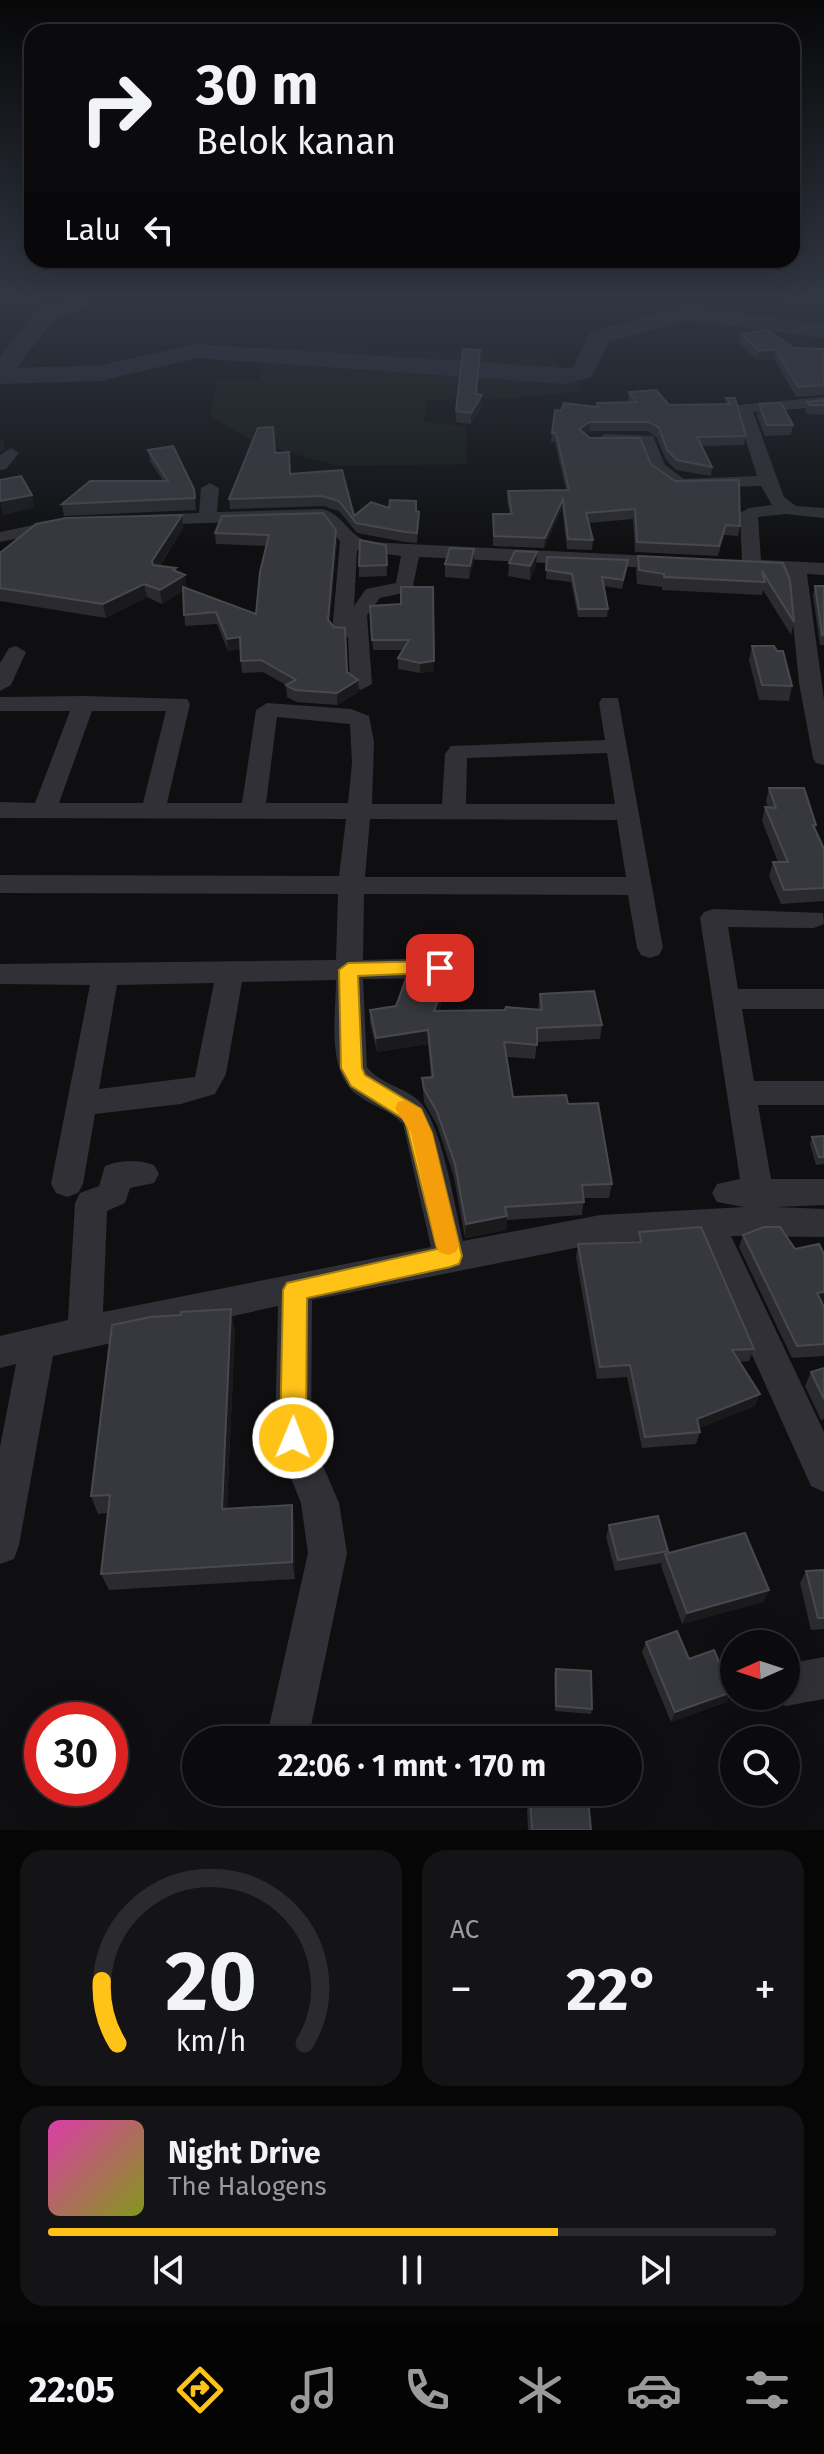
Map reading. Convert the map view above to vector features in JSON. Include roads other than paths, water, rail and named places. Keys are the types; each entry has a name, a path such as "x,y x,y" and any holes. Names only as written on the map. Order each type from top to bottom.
{"street":[{"path":"785,509 776,503 767,481 744,408 824,402"},
{"path":"589,439 647,439 658,467 680,484 767,481"},
{"path":"208,517 210,488"},
{"path":"752,565 749,513 785,509 824,513"},
{"path":"134,520 322,514 331,517 349,540 365,545 411,551 692,564"},
{"path":"0,537 38,527 81,522"},
{"path":"342,632 349,540"},
{"path":"361,684 357,615 373,593 405,587 411,551"},
{"path":"722,565 824,569"},
{"path":"797,566 810,683 824,758"},
{"path":"0,685 16,652"},
{"path":"44,810 84,703"},
{"path":"610,703 650,948"},
{"path":"0,704 179,704 153,810"},
{"path":"253,812 267,710 351,716 361,721 359,811 351,885 348,970 352,1068 367,1088 402,1105 414,1115 450,1256"},
{"path":"454,809 456,754 459,751 617,746"},
{"path":"0,810 253,812 454,809 626,812"},
{"path":"0,884 638,886"},
{"path":"749,1201 741,1093 713,918 814,919"},
{"path":"0,974 105,975 440,968"},
{"path":"83,1103 181,1092 205,1086 211,1074 230,972"},
{"path":"67,1184 105,975"},
{"path":"726,999 824,999"},
{"path":"741,1093 824,1093"},
{"path":"85,1332 91,1203 114,1194 116,1175 143,1174"},
{"path":"0,1352 176,1311 295,1290 450,1256 600,1229 708,1222 749,1201 824,1192"},
{"path":"749,1201 824,1223"},
{"path":"708,1222 824,1473"},
{"path":"290,1726 327,1564 328,1544 327,1525 319,1500 296,1457 293,1438 295,1290"},
{"path":"0,1545 38,1343"},
{"path":"800,1682 824,1678"}]}
